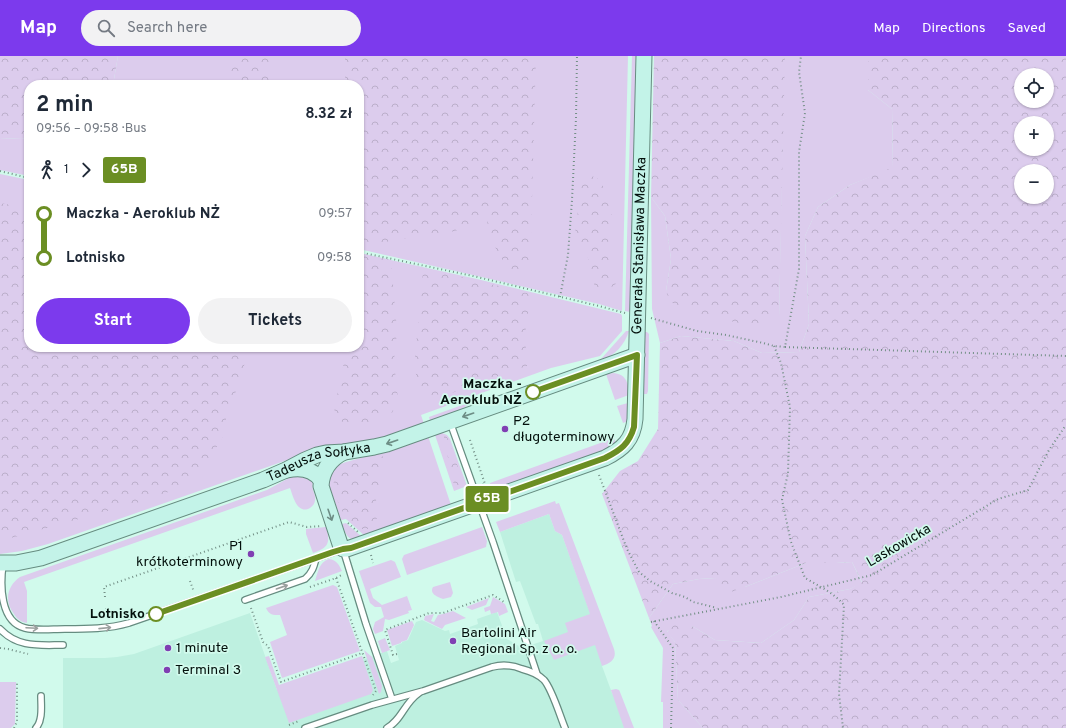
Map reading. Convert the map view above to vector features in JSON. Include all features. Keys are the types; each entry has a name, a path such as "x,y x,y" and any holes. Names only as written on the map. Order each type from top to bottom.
{"street":[{"name":"Generała Stanisława Maczka","path":"343,549 351,548 605,458 624,447 632,434 634,427 637,355 644,56"},
{"name":"Tadeusza Sołtyka","path":"1,565 41,558 263,480 317,455 344,452 387,444 637,355"},
{"path":"343,549 341,547 322,490 321,480 322,475 332,460 344,452"},
{"path":"286,470 294,468 304,469 315,474 321,480"}],"lane":[{"path":"450,421 537,674"},
{"path":"343,549 366,624 392,699"},
{"name":"Generała Stanisława Maczka","path":"1,565 3,604 9,617 18,626 31,629 99,629 129,624 343,549"},
{"path":"245,600 305,579 310,575 316,558"},
{"path":"0,629 9,638 23,644 63,645"},
{"path":"0,638 9,638"},
{"path":"305,728 392,699 423,691 492,667 508,665 537,674 544,680 549,687 565,728"},
{"path":"387,728 395,722 410,701 423,691"},
{"path":"36,728 40,719 41,696"}],"path":[{"path":"560,297 568,255 570,232 576,118 577,56"},
{"path":"785,346 799,269 799,152 805,113 799,72 801,56"},
{"path":"0,171 24,177"},
{"path":"364,253 473,276 638,316 653,318 698,331 726,335 774,346 1066,356"},
{"path":"774,346 781,363 790,407 788,473 782,500 791,542 805,578 840,599 844,605 840,694 843,728"},
{"name":"Laskowicka","path":"651,622 774,598 872,575 998,499 1028,490 1049,450 1066,426"},
{"path":"470,440 485,484 479,486"},
{"path":"599,475 627,549 639,572 650,581 672,593 685,597 693,602 718,609"},
{"path":"346,521 360,533"},
{"path":"105,597 104,587 289,522 307,527 325,525"},
{"path":"370,554 373,563"},
{"path":"184,559 186,570"},
{"path":"336,578 376,691 373,695"},
{"path":"190,581 195,595"},
{"path":"397,654 393,655 385,630 429,613 443,613 493,596 507,603"},
{"path":"106,608 108,622"},
{"path":"251,608 259,634 263,642 268,646 281,682 363,653"},
{"path":"654,621 673,648 674,652 671,728"},
{"path":"14,728 17,722 17,682"},
{"path":"289,725 303,720"}],"shaded area":[{"path":"549,514 555,531 562,535 607,660 602,666 612,693 632,728 63,728 63,658 105,658 134,654 250,613 277,690 387,651 391,663 399,660 395,646 408,640 416,622 422,620 445,631 449,630 450,634 478,624 477,619 497,612 507,639 522,648 543,641 538,624 536,624 520,581 516,582 500,532"}],"green space":[{"path":"0,56 118,56 114,80 24,80 24,138 0,138"},
{"path":"118,56 628,56 622,311 599,304 364,250 364,80 114,80"},
{"path":"231,56 270,56 269,80 230,80"},
{"path":"345,56 536,56 530,272 519,273 507,268 495,247 488,230 487,219 482,217 472,224 455,231 431,236 390,240 382,246 364,243 364,80 345,80"},
{"path":"632,56 637,56 630,312 625,311"},
{"path":"654,56 785,56 779,317 752,326 699,314 670,302 666,291 671,259 665,216 651,197"},
{"path":"784,56 868,56 868,90 892,109 893,168 850,185 818,207 805,236 809,324 799,352 762,353 734,341 681,336 660,343 652,309 651,197 665,216 671,259 666,291 779,317"},
{"path":"868,56 1066,56 1066,728 703,728 678,700 675,642 667,632 676,623 692,626 715,640 761,643 794,620 809,597 850,589 862,582 852,562 806,563 731,592 715,578 699,579 673,584 649,618 602,494 620,471 638,461 658,429 660,343 681,336 734,341 762,353 799,352 809,324 805,236 818,207 850,185 893,167 892,109 868,90"},
{"path":"0,138 24,138 24,175 0,170"},
{"path":"0,174 24,179 24,352 364,352 364,254 477,279 621,314 622,316 622,331 600,356 551,368 421,415 424,424 403,432 367,442 327,446 48,544 22,551 0,554"},
{"path":"586,174 597,178 612,201 612,215 608,237 611,271 617,283 608,290 597,290 593,282 588,258 582,244 574,241 580,195 580,181"},
{"path":"0,203 24,207 24,352 251,352 246,359 237,390 227,406 225,433 207,463 179,488 147,500 11,538 0,535"},
{"path":"364,254 391,260 397,331 394,361 398,399 392,413 383,418 360,425 344,425 333,408 338,392 346,352 364,352"},
{"path":"429,269 531,294 525,334 527,366 455,392 429,396 421,392 414,367 423,271"},
{"path":"626,331 629,331 619,349 611,356 601,360 601,359"},
{"path":"645,332 649,334 648,391 647,394 643,394"},
{"path":"614,373 622,376 626,380 629,395 615,400 606,374"},
{"path":"476,400 459,410 430,421 429,417"},
{"path":"628,403 628,421 623,423 617,406"},
{"path":"442,433 447,435 450,439 467,486 454,491 435,435"},
{"path":"428,436 451,505 365,536 346,519 341,520 329,485 329,477 338,465"},
{"path":"444,436 448,439 463,483 463,485 455,488 444,439"},
{"path":"614,438 616,444 609,449 492,490 490,483"},
{"path":"382,456 384,458 376,496 376,525 374,528 361,529 345,517 338,502 333,479 336,475 354,462"},
{"path":"296,474 313,477 315,502 310,508 302,509 296,504 290,488 24,582 27,591 27,623 18,619 11,609 8,594 12,585 20,577 267,490"},
{"path":"555,501 556,504 559,503 615,652 614,658 602,666 595,645 554,660 544,641 568,632 565,623 590,614 562,535 555,531 549,514 500,532 496,522"},
{"path":"346,523 362,537 351,539 345,532 342,524"},
{"path":"326,527 328,537 327,544 322,549 313,553 306,534 306,529"},
{"path":"482,527 487,541 486,547 407,575 402,559 404,555"},
{"path":"329,559 336,562 342,571 315,581 321,565"},
{"path":"391,560 395,562 401,577 370,589 373,598 382,605 407,596 412,610 408,611 409,613 389,620 385,619 383,631 375,634 373,629 375,622 384,617 381,607 375,607 370,603 359,571"},
{"path":"852,562 862,583 850,589 809,597 794,620 761,643 715,640 692,626 667,631 675,642 678,700 703,728 663,728 663,702 661,702 663,648 651,627 649,618 673,584 699,579 715,578 745,587 806,563"},
{"path":"450,582 453,593 451,597 443,599 432,592 433,587"},
{"path":"333,585 337,587 360,651 282,678 270,642 287,635 280,615 275,615 268,612 266,608"},
{"path":"493,597 505,604 508,612 499,616 498,612 491,614 490,610 485,612 484,608 490,606"},
{"path":"489,598 486,605 472,610 466,607"},
{"path":"453,611 466,618 445,625 442,629 424,620 425,616 434,614 431,621 434,622 438,615"},
{"path":"412,621 414,625 407,640 392,646 387,630"},
{"path":"385,638 390,650 382,653 378,641"},
{"path":"364,650 372,657 382,686 379,694"},
{"path":"269,656 279,685 362,656 373,690 371,694 289,723 265,657"},
{"path":"0,682 16,682 15,724 11,728 0,728"},
{"path":"616,689 620,692 634,728 624,728 611,690"}],"bus line":[{"name":"65B","path":"156,614 333,552 351,548 616,453 629,441 634,427 637,355 533,392"}],"place":[{"name":"Maczka - Aeroklub NŻ","path":"533,392"},
{"name":"P2 długoterminowy","path":"505,429"},
{"name":"P1 krótkoterminowy","path":"251,554"},
{"name":"Lotnisko","path":"156,614"},
{"name":"Bartolini Air Regional Sp. z o. o.","path":"453,641"},
{"name":"1 minute","path":"168,648"},
{"name":"Terminal 3","path":"167,670"}]}
